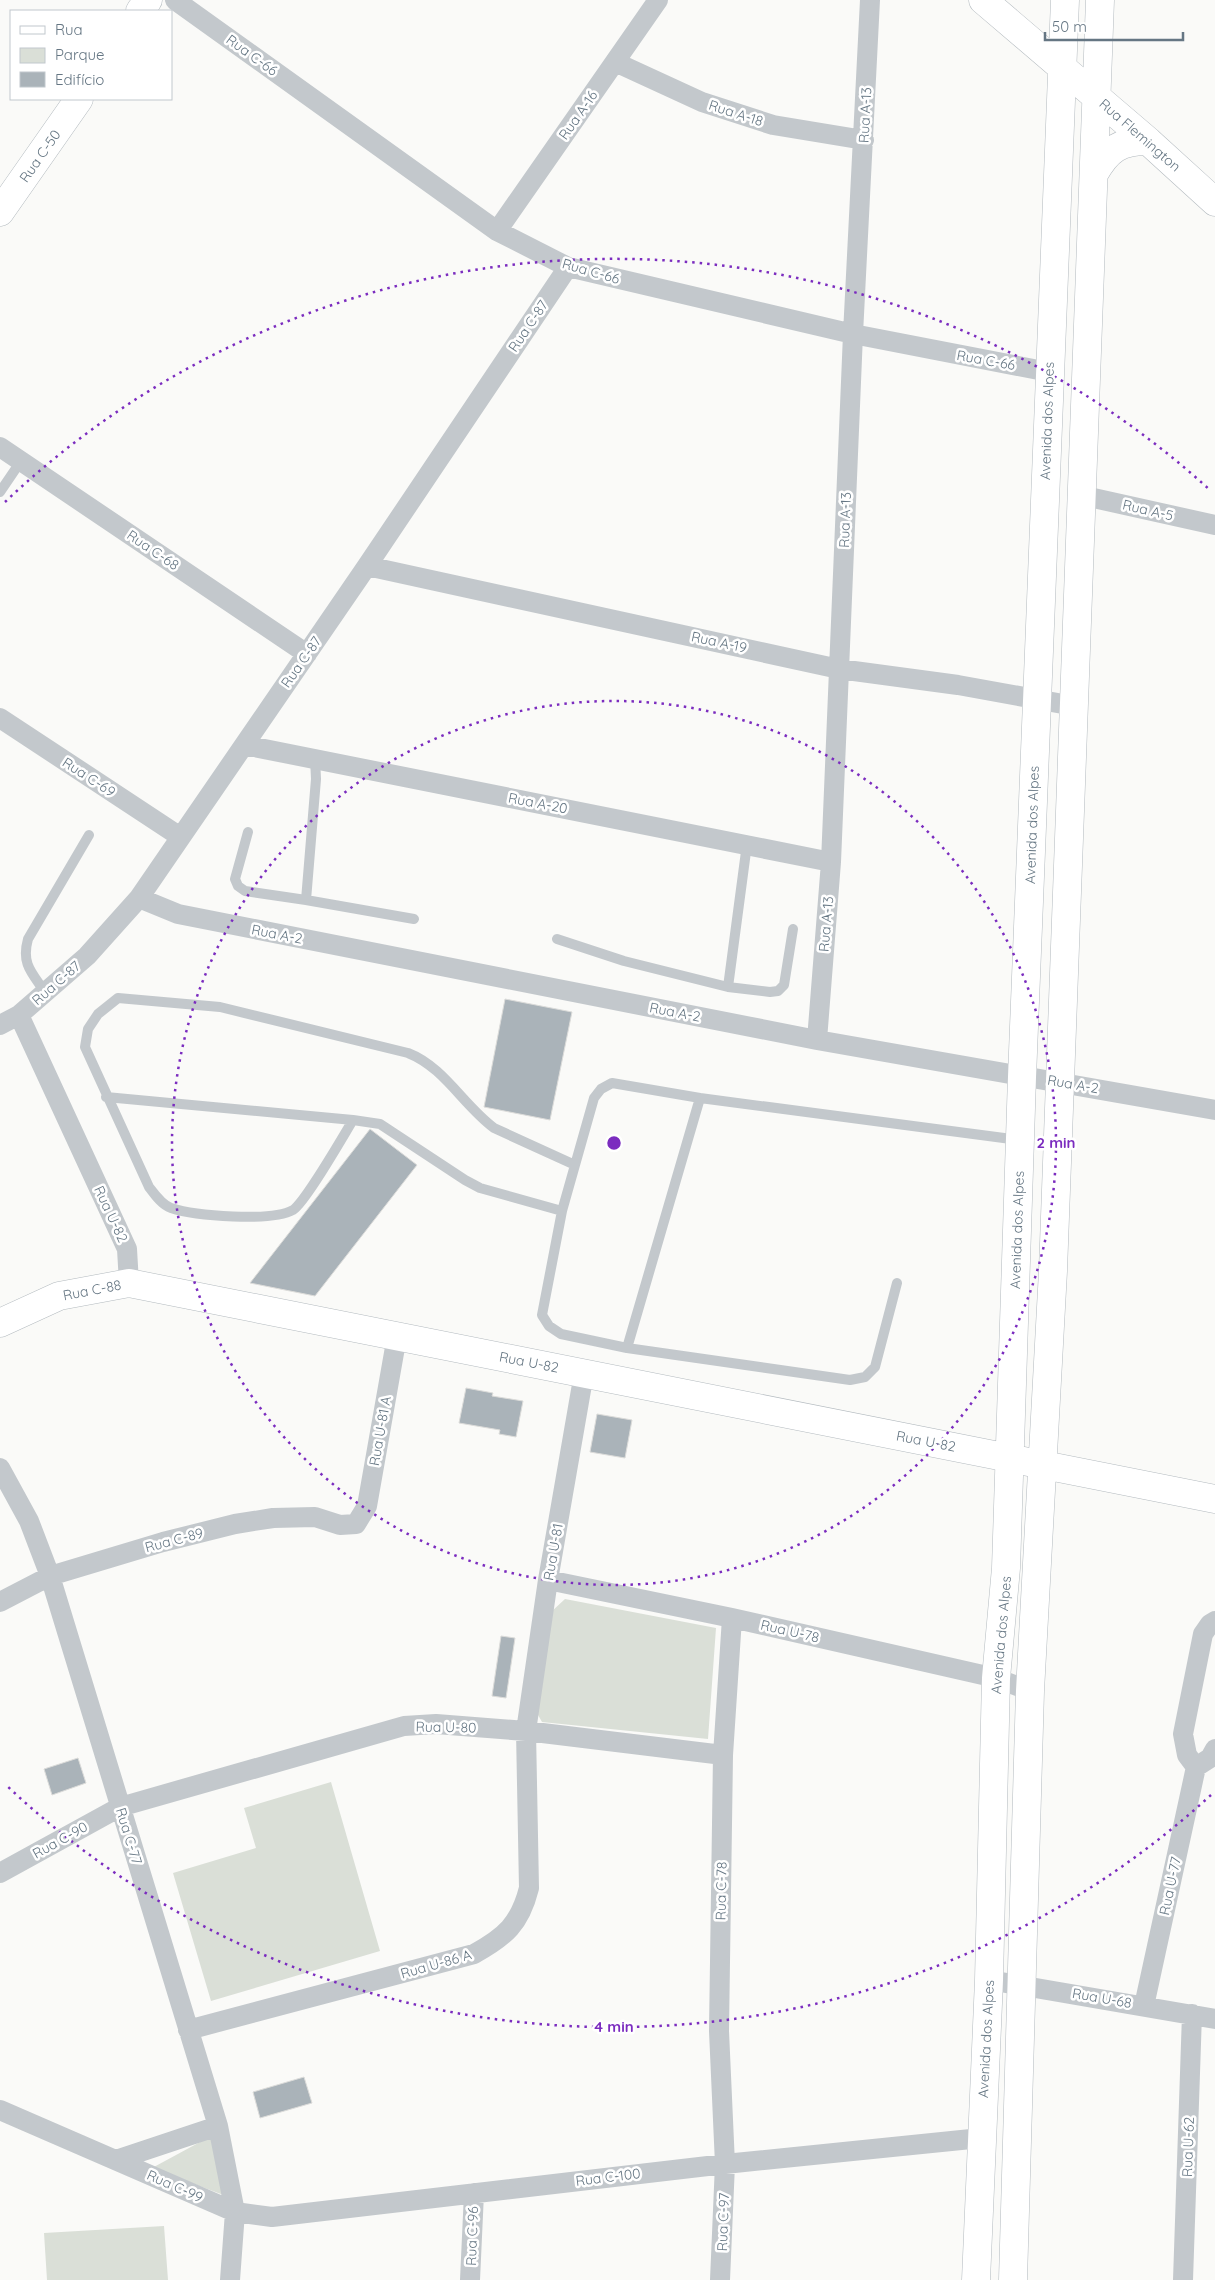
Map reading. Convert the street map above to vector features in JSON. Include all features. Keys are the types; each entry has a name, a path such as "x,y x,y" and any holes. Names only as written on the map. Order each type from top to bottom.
{"main road":[{"name":"Rua Flemington","path":"982,0 1063,71 1148,141 1215,202"},
{"name":"Avenida dos Alpes","path":"976,2280 989,1980 996,1678 1006,1568 1011,1457 1022,1077 1065,0"},
{"path":"1013,2280 1030,1690 1052,1280 1100,0"},
{"name":"Rua C-50","path":"5,196 78,100"},
{"path":"1094,174 1102,159 1115,148 1131,141 1148,141"},
{"name":"Rua C-88","path":"0,1323 59,1296 129,1283"},
{"name":"Rua U-82","path":"129,1283 1043,1463 1215,1499"}],"street":[{"name":"Rua C-66","path":"175,0 497,231 568,267 853,334 1049,372"},
{"name":"Rua A-16","path":"497,231 658,0"},
{"name":"Rua A-13","path":"817,1040 831,862 853,334 870,0"},
{"name":"Rua A-18","path":"615,62 702,102 764,122 864,140"},
{"name":"Rua C-87","path":"0,1025 19,1015 87,956 139,898 179,836 367,566 568,267"},
{"name":"Rua C-68","path":"0,447 307,654"},
{"name":"Rua A-5","path":"1080,495 1215,525"},
{"name":"Rua A-19","path":"367,566 839,668 958,685 1074,706"},
{"name":"Rua C-69","path":"0,718 179,836"},
{"name":"Rua A-20","path":"244,745 831,862"},
{"name":"Rua A-2","path":"139,898 178,914 817,1040 1215,1110"},
{"name":"Rua U-82","path":"19,1015 127,1249 129,1283"},
{"name":"Rua U-81 A","path":"356,1524 367,1506 397,1336"},
{"name":"Rua U-81","path":"526,1731 548,1580 584,1372"},
{"name":"Rua C-77","path":"0,1468 29,1521 50,1576 218,2126 235,2212 230,2280"},
{"name":"Rua C-89","path":"0,1602 50,1576 163,1542 235,1524 273,1518 315,1517 340,1525 356,1524"},
{"name":"Rua U-78","path":"548,1580 732,1618 996,1678 1030,1690"},
{"name":"Rua C-78","path":"725,2164 719,2031 723,1755 732,1618"},
{"path":"1215,1622 1210,1624 1203,1634 1183,1734 1187,1755 1196,1767 1210,1758 1215,1749"},
{"name":"Rua U-80","path":"120,1807 404,1726 436,1724 526,1731 723,1755"},
{"name":"Rua U-86 A","path":"188,2030 474,1954 496,1942 515,1924 524,1907 529,1888 526,1731"},
{"name":"Rua U-77","path":"1144,2006 1196,1767"},
{"name":"Rua C-90","path":"0,1873 120,1807"},
{"name":"Rua U-68","path":"989,1980 1215,2019"},
{"name":"Rua U-62","path":"1183,2280 1192,2014"},
{"name":"Rua C-99","path":"0,2110 235,2212"},
{"name":"Rua C-99","path":"116,2160 218,2126"},
{"name":"Rua C-100","path":"235,2212 272,2217 725,2164 981,2138"},
{"name":"Rua C-97","path":"720,2280 725,2164"},
{"name":"Rua C-96","path":"470,2280 474,2193"}],"lane":[{"path":"0,492 21,461"},
{"path":"306,900 316,779 315,758"},
{"path":"248,832 235,879 238,886 245,891 414,919"},
{"path":"45,992 27,966 26,945 89,835"},
{"path":"728,987 747,844"},
{"path":"557,939 624,961 728,987 770,992 778,991 784,985 793,928"},
{"path":"353,1120 304,1197 294,1209 280,1215 233,1217 170,1208 159,1200 149,1187 106,1097 85,1047 88,1029 98,1014 118,998 220,1007 423,1058 482,1119 494,1128 575,1165"},
{"path":"897,1282 875,1367 865,1377 850,1380 627,1348 560,1334 549,1326 542,1314 562,1211 594,1098 601,1089 612,1082 700,1098 1020,1141"},
{"path":"106,1097 380,1124 480,1188 562,1211"},
{"path":"627,1348 700,1098"}],"green space":[{"path":"565,1599 716,1628 708,1739 542,1722 533,1706 551,1612"},
{"path":"331,1782 380,1951 211,2001 173,1873 256,1848 244,1808"},
{"path":"213,2135 226,2196 152,2168"},
{"path":"164,2226 168,2280 47,2280 44,2233"}],"building":[{"path":"505,999 572,1012 550,1120 484,1107"},
{"path":"370,1129 417,1165 315,1296 250,1283"},
{"path":"466,1388 493,1393 492,1396 523,1401 516,1437 499,1434 500,1430 459,1423"},
{"path":"597,1414 632,1420 625,1458 590,1452"},
{"path":"501,1636 515,1638 506,1698 492,1696"},
{"path":"78,1758 86,1783 52,1795 44,1769"},
{"path":"304,2077 312,2103 260,2118 253,2092"}]}
